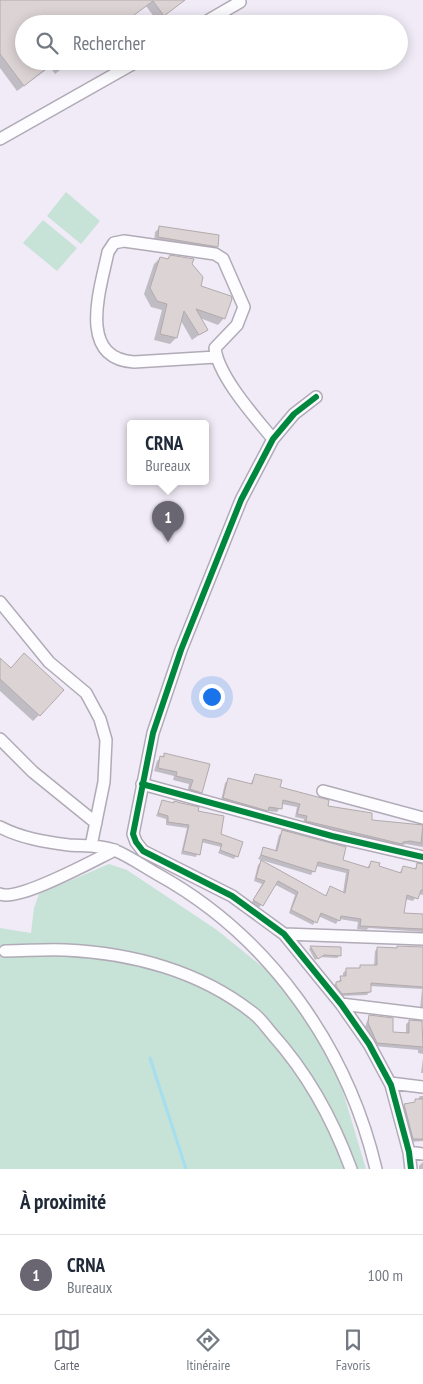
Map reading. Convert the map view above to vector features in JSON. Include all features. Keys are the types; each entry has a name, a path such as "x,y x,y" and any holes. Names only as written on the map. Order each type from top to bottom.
{"street":[{"path":"218,15 240,2"},
{"path":"0,140 122,70"},
{"path":"216,357 134,362 122,361 110,353 99,336 95,316 108,252 114,244 124,241 215,254 223,259 244,307 238,325 215,348 216,357 241,400 273,439"},
{"path":"316,397 294,414 273,439 242,500 181,650 153,733 133,834 143,851 232,896 284,934 341,1004 369,1044 390,1083 409,1152 411,1169"},
{"path":"0,602 49,662 86,693 100,719 106,740 104,782 92,846"},
{"path":"0,739 33,772 96,823"},
{"path":"142,784 332,836 422,853"},
{"path":"323,792 423,818"},
{"path":"0,827 21,837 115,850 200,900 239,932 286,982 310,1015 343,1075 369,1140 376,1169"},
{"path":"0,894 6,897 41,886 115,850"},
{"path":"284,934 423,939"},
{"path":"5,951 66,950 137,959 175,970 207,983 254,1013 290,1054 338,1135 351,1169"},
{"path":"341,1004 423,1014"},
{"path":"390,1083 423,1087"},
{"path":"409,1152 423,1154"}],"green space":[{"path":"66,192 100,221 81,244 47,216"},
{"path":"43,220 77,248 57,271 23,243"},
{"path":"109,864 127,870 217,930 270,973 302,1012 338,1075 366,1169 0,1169 0,928 31,933 34,908 39,894"}],"building":[{"path":"0,0 185,0 165,15 163,15 153,1 134,15 15,15 15,70 44,70 24,86 0,54"},
{"path":"159,226 219,235 218,247 158,237"},
{"path":"170,255 194,259 192,264 203,277 201,286 231,296 232,299 225,319 196,309 208,330 199,335 184,311 177,338 160,334 167,304 157,301 150,288 160,257 168,259"},
{"path":"24,653 64,690 40,716 0,679 0,658 11,668"},
{"path":"164,753 210,764 202,793 190,789 193,780 176,776 177,772 158,768 160,756 164,757"},
{"path":"255,774 282,780 280,787 329,800 328,806 372,813 372,820 423,825 421,843 410,841 403,842 402,844 306,821 307,816 297,814 300,804 283,800 282,809 269,807 268,811 223,798 228,778 252,784"},
{"path":"162,800 199,807 198,811 224,816 221,834 243,842 238,857 220,850 222,844 203,839 200,855 183,851 189,825 168,822 168,816 158,813"},
{"path":"282,830 346,847 343,860 369,868 371,861 380,863 379,866 401,873 403,866 416,869 417,863 423,864 423,890 421,890 418,899 407,895 404,913 423,914 423,929 360,926 361,919 341,916 340,921 321,913 317,923 291,910 298,892 278,881 263,906 253,900 265,881 256,878 261,860 326,896 330,886 345,893 349,870 318,862 315,872 261,855 263,847 277,851"},
{"path":"310,946 341,947 341,956 324,955 318,959"},
{"path":"397,946 423,947 423,987 371,983 371,992 342,994 336,986 336,982 341,981 340,976 346,976 346,968 360,968 360,965 377,965 377,947 397,948"},
{"path":"369,1015 393,1018 393,1032 409,1033 409,1020 422,1021 423,1047 377,1043 368,1023"},
{"path":"415,1099 423,1099 423,1139 413,1139 404,1104 415,1102"}],"waterway":[{"path":"150,1058 186,1169"}],"cycle path":[{"path":"316,397 294,414 273,439 241,500 181,650 153,733 133,834 143,851 232,896 284,934 341,1004 369,1044 391,1085 409,1152 411,1169"},
{"path":"142,784 332,836 423,857"}],"place":[{"name":"CRNA","path":"168,542"}]}
